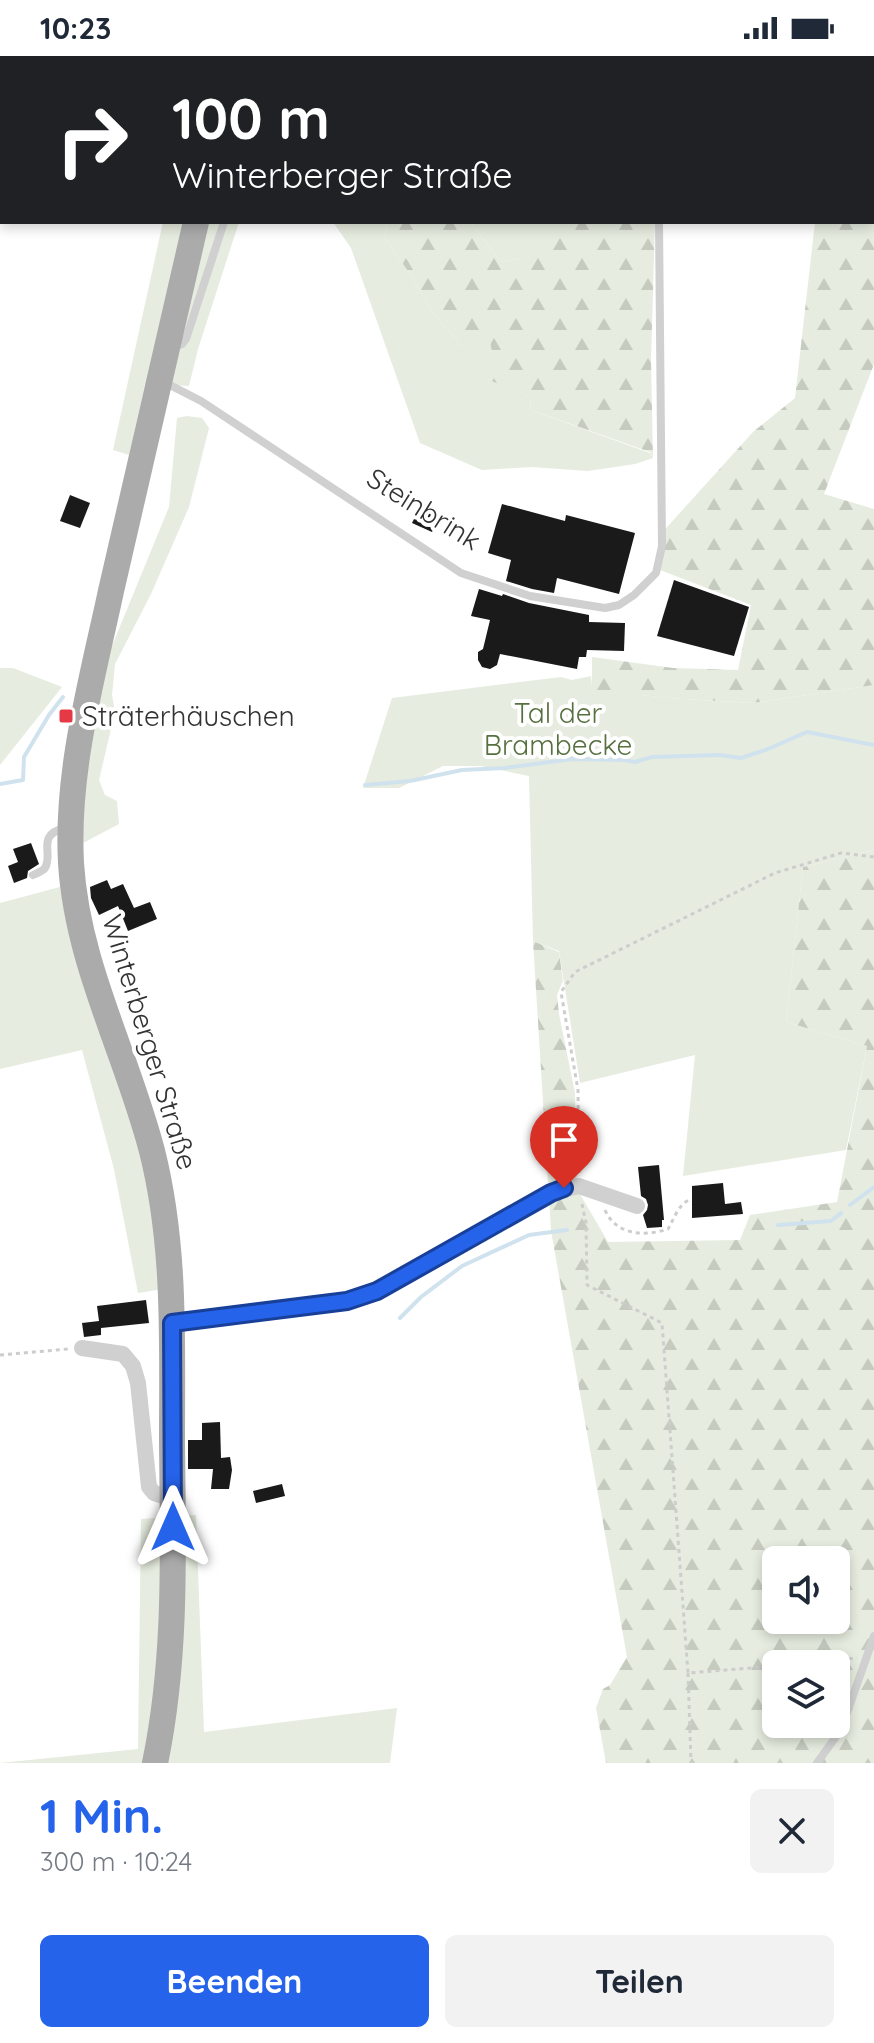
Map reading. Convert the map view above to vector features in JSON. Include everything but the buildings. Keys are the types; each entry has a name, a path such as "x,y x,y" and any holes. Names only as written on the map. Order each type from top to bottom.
{"main road":[{"path":"160,379 196,224"},
{"name":"Winterberger Straße","path":"155,1763 164,1719 173,1611 172,1323 166,1220 140,1109 83,941 71,867 70,827 81,733 160,379"}],"street":[{"path":"172,1323 347,1301 377,1291 564,1188 579,1186 637,1206"},
{"path":"82,1348 123,1354 133,1366 138,1383 149,1487 154,1493 173,1499"}],"lane":[{"path":"167,349 182,344 186,339 223,224"},
{"name":"Steinbrink","path":"160,379 201,401 461,573 530,596 605,608 619,605 656,573 662,546 659,224"},
{"path":"33,875 47,864 49,836 58,829 70,827"},
{"path":"817,1763 843,1724 874,1636"}],"path":[{"path":"691,1763 688,1673 662,1323 587,1285 586,1223 579,1186 578,1090 561,992 575,972 775,873 841,853 874,857"},
{"path":"0,1355 82,1348"},
{"path":"850,1658 865,1657"},
{"path":"688,1673 762,1667"}],"green space":[{"path":"163,224 238,224 189,386 145,384 129,455 113,450"},
{"path":"334,224 387,224 384,237 434,315 463,347 490,340 493,359 488,379 530,397 531,410 650,453 653,458 588,471 531,467 482,470 420,443 351,248"},
{"path":"387,224 472,224 501,262 518,259 569,224 655,224 651,360 653,458 650,452 531,410 530,397 487,379 493,359 490,341 463,347 434,315 384,237"},
{"path":"472,224 570,224 518,259 501,262"},
{"path":"815,224 874,224 874,364 824,494 874,509 874,685 753,703 592,690 592,657 673,668 738,670 751,605 660,570 659,536 753,432 795,398"},
{"path":"177,418 202,418 209,428 189,507 151,594 115,664 112,695 115,712 99,780 105,795 117,801 119,824 83,843 83,786 105,663 169,507"},
{"path":"0,668 13,668 62,687 0,765"},
{"name":"Tal der Brambecke","path":"591,676 592,686 615,692 753,703 874,685 874,850 803,867 786,1022 867,1046 846,1150 683,1176 695,1055 580,1083 559,951 533,941 529,776 481,766 443,766 399,788 363,788 392,698"},
{"path":"874,850 874,1763 606,1763 596,1708 603,1689 610,1685 627,1657 551,1231 533,941 559,952 563,981 557,995 559,1014 575,1093 577,1189 608,1242 740,1240 750,1215 837,1202 867,1046 786,1022 803,867"},
{"path":"60,887 80,972 135,1131 163,1289 138,1293 114,1169 82,1050 0,1069 0,903"},
{"path":"196,1515 204,1732 397,1708 390,1763 0,1763 138,1749 141,1519"}],"waterway":[{"path":"0,784 23,780 24,757 63,697"},
{"path":"365,785 410,781 462,770 572,759 635,762 652,757 719,755 741,758 807,732 874,745"},
{"path":"850,1205 874,1187"},
{"path":"778,1225 831,1221 841,1213"},
{"path":"400,1318 421,1297 462,1266 529,1235 567,1230"}],"place":[{"name":"Sträterhäuschen","path":"66,716"}],"route":[{"path":"173,1527 172,1323 347,1301 377,1291 564,1188"}]}
